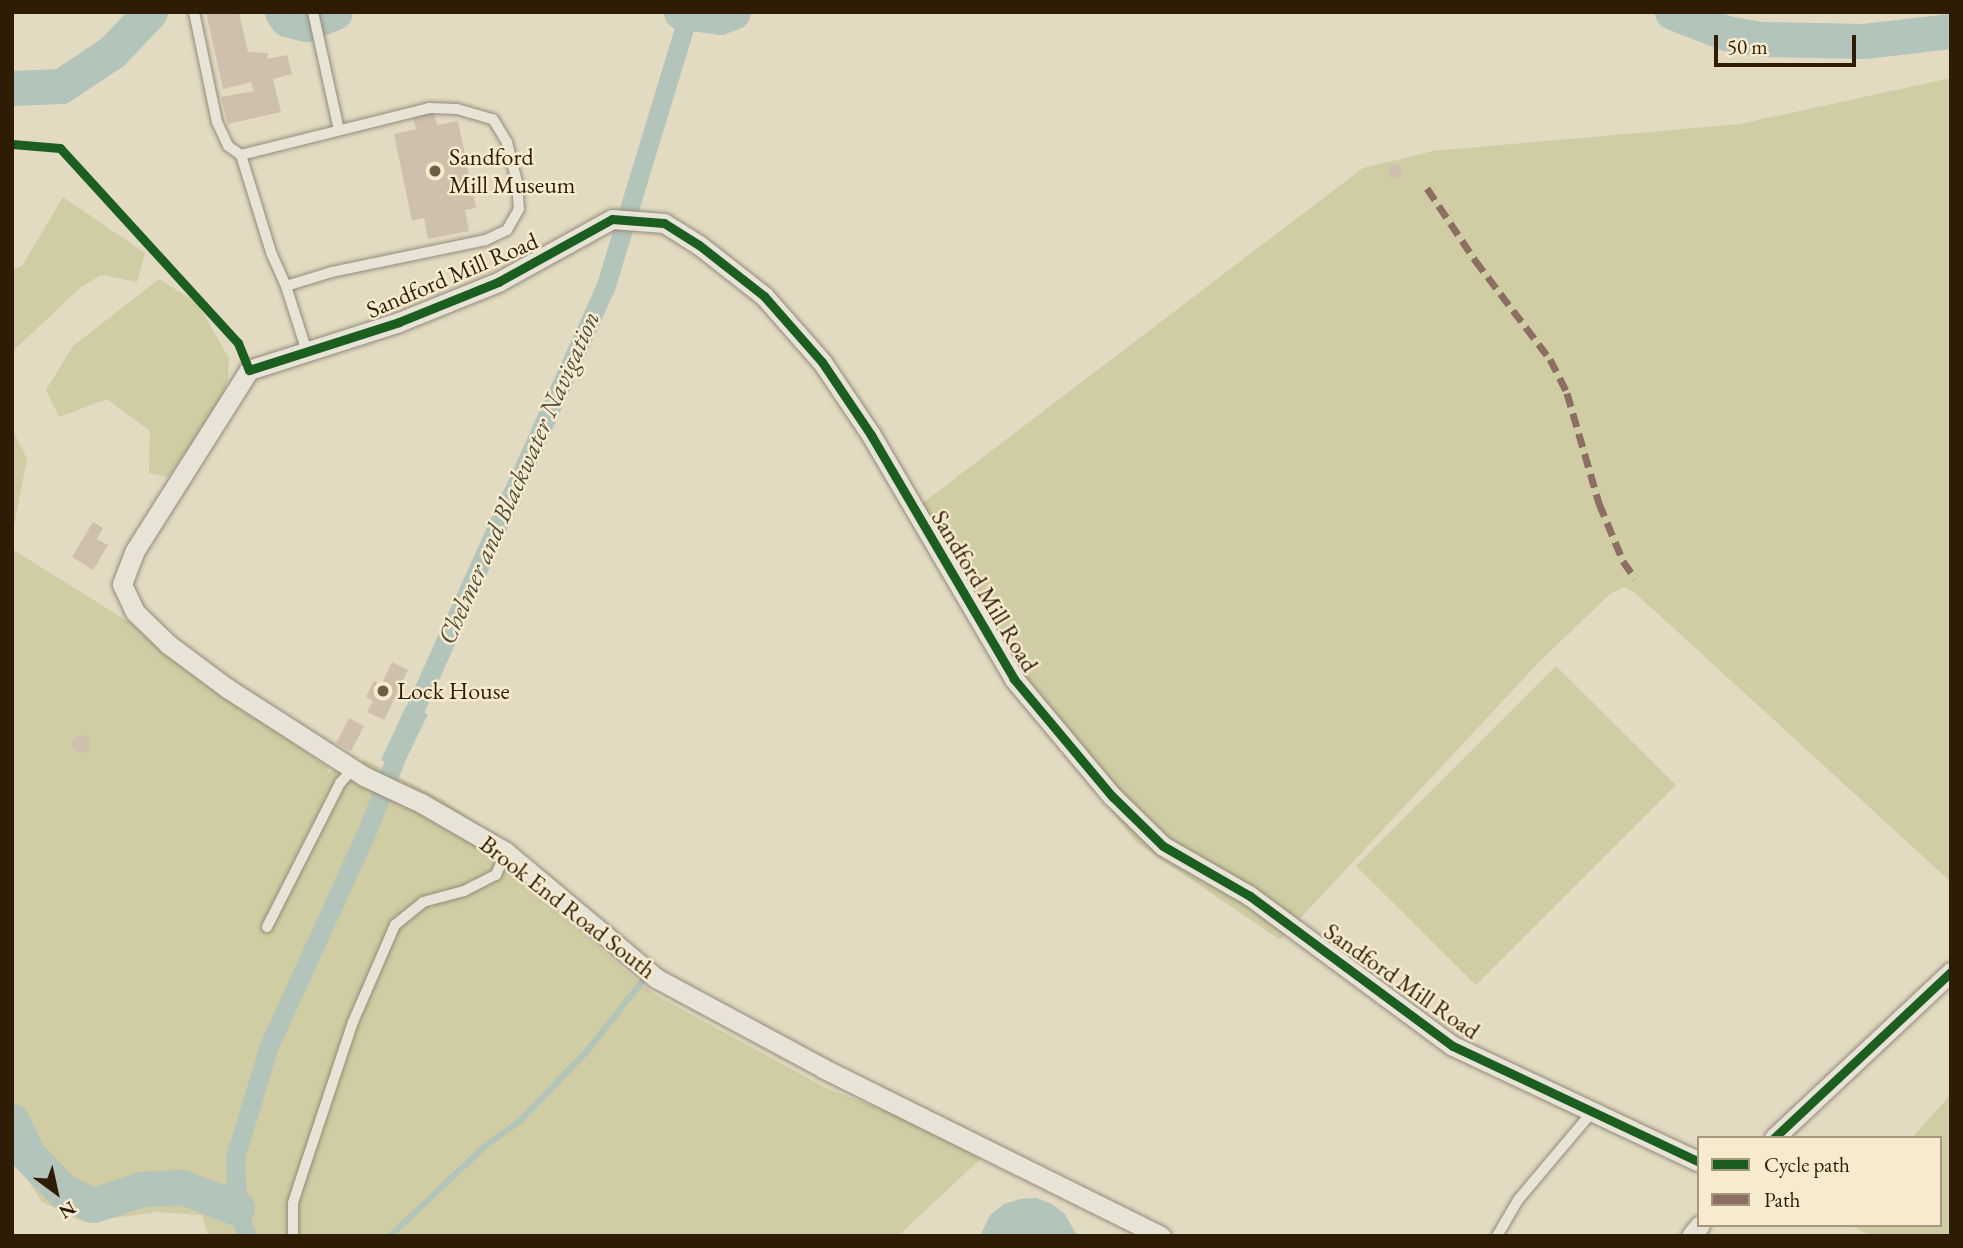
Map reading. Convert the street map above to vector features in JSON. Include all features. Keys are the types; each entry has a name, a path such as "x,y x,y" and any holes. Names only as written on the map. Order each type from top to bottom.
{"street":[{"name":"Sandford Mill Road","path":"249,370 399,322 498,282 612,219 664,223 699,245 764,296 822,362 872,435 1014,679 1143,828 1163,846 1250,896 1453,1046 1697,1161"},
{"name":"Brook End Road South","path":"249,370 134,552 122,584 135,612 168,644 227,688 358,772 506,852 656,978 823,1068 1161,1236"},
{"path":"1776,1136 1951,972"}],"lane":[{"path":"194,12 217,122 228,146 241,155 271,252 286,286 307,352"},
{"path":"313,12 340,130"},
{"path":"241,155 429,108 457,109 493,119 507,142 517,183 519,209 507,230 486,240 332,272 286,286"},
{"path":"267,927 340,783 358,772"},
{"path":"293,1236 293,1203 306,1163 353,1023 395,925 423,902 464,891 495,875 506,852"},
{"path":"1497,1236 1518,1200 1592,1112"}],"shaded area":[{"path":"275,12 307,12 313,37 296,40 275,32 266,19"},
{"path":"1951,78 1951,882 1634,592 1624,587 1610,594 1538,663 1280,940 1136,842 1010,682 912,511 1363,168 1433,151 1740,124"},
{"path":"63,197 145,253 137,282 101,275 81,287 12,352 12,270 22,266"},
{"path":"159,279 197,303 229,358 228,379 220,403 168,477 149,473 150,431 107,399 59,417 46,390 73,346"},
{"path":"12,429 27,459 12,537"},
{"path":"12,549 132,624 220,691 329,768 327,773 365,760 442,799 523,856 517,879 654,994 826,1088 990,1150 898,1236 208,1236 202,1215 158,1212 84,1222 42,1202 12,1156"},
{"path":"1556,666 1676,785 1476,985 1356,866"},
{"path":"406,706 428,714 401,770 381,760"},
{"path":"1951,1094 1951,1236 1871,1236 1854,1227 1942,1227 1942,1136 1914,1136"},
{"path":"1036,1198 1052,1204 1065,1214 1077,1236 980,1236 990,1215 1004,1204"}],"building":[{"path":"206,12 239,12 248,52 268,53 267,59 287,55 292,74 273,79 281,112 228,124 221,97 254,91 251,82 223,89"},
{"name":"Sandford Mill Museum","path":"434,112 437,125 458,121 476,208 465,210 469,231 428,239 424,218 412,221 394,134 416,129 413,117"},
{"path":"1391,165 1399,165 1403,172 1397,178 1391,178 1388,172"},
{"path":"93,522 103,528 97,539 108,545 93,570 72,557"},
{"name":"Lock House","path":"392,662 408,670 384,720 367,712 373,701 366,697 374,681 381,685"},
{"path":"349,718 364,726 351,751 336,743"},
{"path":"81,735 87,738 90,744 87,750 81,753 75,750 72,744 75,738"}],"waterway":[{"path":"12,88 61,86 112,52 150,12"},
{"path":"282,12 287,19 306,24 335,12"},
{"path":"681,12 720,17 733,12"},
{"path":"1672,12 1726,33 1760,39 1864,41 1951,31"},
{"name":"Chelmer and Blackwater Navigation","path":"247,1236 237,1208 235,1157 269,1046 367,831 417,704 606,285 688,15"},
{"path":"390,1236 484,1147 521,1120 588,1050 644,979"},
{"path":"12,1121 28,1155 63,1191 93,1205 142,1189 182,1187 237,1208"}],"marked path":[{"path":"1427,188 1475,260 1550,359 1567,393 1599,503 1623,561 1635,578"}],"cycle path":[{"path":"12,144 60,148 238,343 249,370 399,322 498,282 612,219 664,223 699,245 764,296 822,362 871,435 1014,679 1112,796 1163,846 1250,896 1453,1046 1697,1161"},
{"path":"1776,1136 1951,972"}],"place":[{"name":"Sandford Mill Museum","path":"435,171"},
{"name":"Lock House","path":"383,691"}]}
